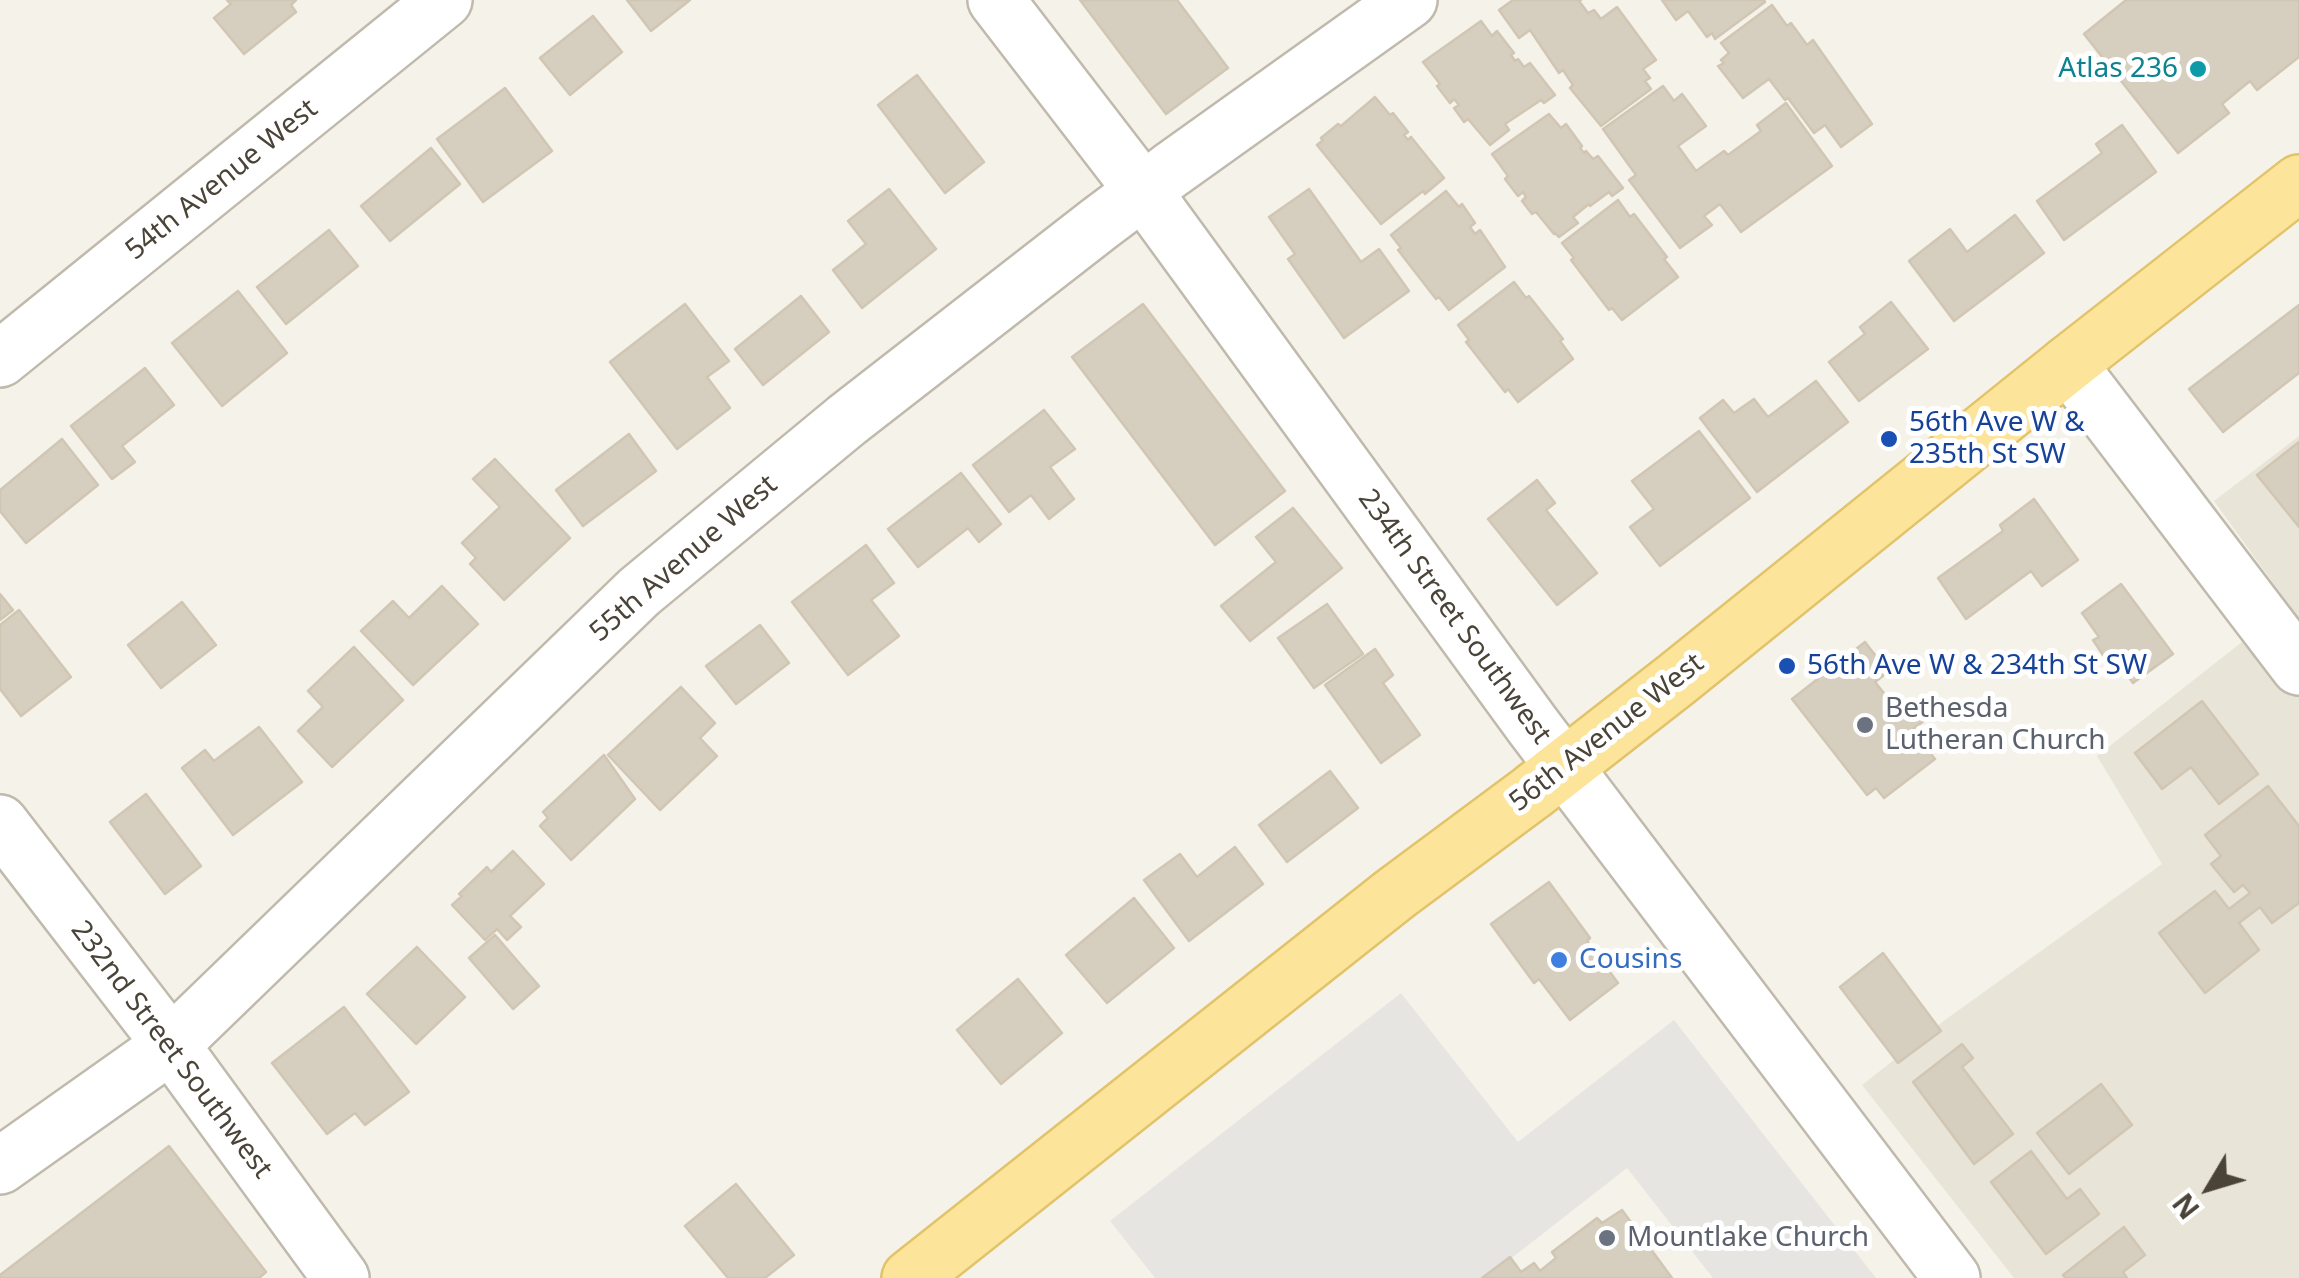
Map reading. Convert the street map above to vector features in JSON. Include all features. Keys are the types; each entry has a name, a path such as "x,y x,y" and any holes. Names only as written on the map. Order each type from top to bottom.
{"main road":[{"name":"56th Avenue West","path":"910,1278 1395,894 1677,680 2299,183"}],"street":[{"name":"54th Avenue West","path":"0,359 444,0"},
{"name":"234th Street Southwest","path":"996,0 1143,190 1564,767 1952,1278"},
{"name":"55th Avenue West","path":"0,1166 171,1045 639,592 847,420 1143,190 1409,0"},
{"path":"2068,364 2299,667"},
{"name":"232nd Street Southwest","path":"0,823 171,1045 341,1278"}],"shaded area":[{"path":"2299,436 2299,1278 2014,1278 1862,1085 1945,1020 2162,864 2097,756 2289,605 2214,501"},
{"path":"1401,993 1518,1142 1674,1020 1876,1278 1713,1278 1627,1168 1486,1278 1155,1278 1110,1221"}],"building":[{"path":"227,0 296,0 291,5 296,12 244,54 214,18 231,4"},
{"path":"627,0 690,0 651,31"},
{"path":"1080,0 1177,0 1228,68 1166,114"},
{"path":"1513,0 1581,0 1588,13 1594,10 1601,19 1617,7 1656,60 1643,69 1650,78 1645,81 1651,89 1601,126 1530,30 1519,38 1499,10"},
{"path":"1662,0 1765,2 1715,39 1712,33 1707,37 1688,11 1676,20"},
{"name":"Atlas 236","path":"2126,0 2299,0 2299,57 2257,90 2250,81 2222,104 2229,113 2178,153 2084,34"},
{"path":"1772,5 1807,45 1813,40 1872,124 1841,147 1825,125 1814,133 1769,79 1743,98 1718,66 1729,53 1721,43"},
{"path":"593,16 622,52 570,95 540,58"},
{"path":"1481,21 1492,36 1497,31 1514,53 1511,55 1515,61 1518,59 1524,67 1530,63 1555,95 1505,124 1509,130 1490,145 1468,119 1464,122 1454,108 1459,105 1454,99 1450,103 1423,62"},
{"path":"917,75 984,162 945,193 878,105"},
{"path":"1663,86 1674,101 1682,94 1706,126 1678,146 1696,171 1724,151 1728,155 1761,131 1757,125 1786,103 1832,166 1741,232 1720,204 1704,216 1712,225 1680,248 1629,180 1636,175 1603,129"},
{"path":"505,88 552,151 483,202 437,139"},
{"path":"1375,97 1390,115 1393,113 1408,132 1404,135 1408,140 1411,137 1444,178 1381,224 1317,145"},
{"path":"1549,114 1561,128 1566,124 1584,153 1593,159 1598,156 1623,188 1589,204 1573,217 1578,223 1559,237 1536,212 1532,214 1522,201 1526,197 1523,192 1518,196 1492,154"},
{"path":"2122,125 2156,172 2064,240 2037,201 2102,153 2096,144"},
{"path":"431,148 460,184 390,241 361,206"},
{"path":"889,189 936,249 862,308 833,270 866,244 848,221"},
{"path":"1309,189 1361,262 1379,249 1409,291 1344,338 1288,259 1295,254 1269,217"},
{"path":"1446,191 1459,207 1462,204 1475,223 1470,227 1475,234 1480,230 1505,267 1449,310 1398,250 1401,248 1391,235"},
{"path":"1618,200 1630,217 1634,214 1678,277 1622,320 1612,308 1609,310 1562,243"},
{"path":"2015,215 2044,253 1954,321 1909,261 1950,229 1967,252"},
{"path":"329,230 358,266 286,324 257,287"},
{"path":"1514,282 1563,339 1560,341 1573,359 1518,402 1508,389 1505,392 1466,342 1469,340 1458,325"},
{"path":"238,291 287,353 222,406 172,343"},
{"path":"801,296 829,332 763,385 735,349"},
{"path":"1891,302 1928,349 1859,401 1829,362 1865,334 1860,327"},
{"path":"685,304 729,361 707,377 730,408 677,449 610,362"},
{"path":"1143,304 1285,491 1215,545 1072,357"},
{"path":"2299,305 2299,373 2223,432 2189,389"},
{"path":"145,368 174,405 122,446 135,462 112,479 71,426"},
{"path":"1816,381 1848,422 1757,492 1700,418 1723,400 1734,413 1754,399 1768,417"},
{"path":"1044,410 1075,449 1050,467 1074,499 1049,519 1031,495 1009,512 973,465"},
{"path":"1699,431 1750,498 1660,566 1630,527 1654,509 1632,481"},
{"path":"629,434 656,471 583,526 556,490"},
{"path":"62,439 98,485 26,543 0,511 0,490"},
{"path":"2299,442 2299,527 2257,475"},
{"path":"495,459 570,538 504,600 470,564 476,558 462,543 500,507 473,479"},
{"path":"961,473 1001,524 979,542 968,528 918,567 888,529"},
{"path":"1537,480 1555,503 1546,510 1597,573 1557,605 1488,519"},
{"path":"2034,499 2078,560 2042,586 2031,571 1966,619 1938,578 2003,531 2000,525"},
{"path":"1293,508 1342,568 1250,641 1221,606 1276,562 1256,537"},
{"path":"866,545 894,583 871,600 899,636 848,675 792,602"},
{"path":"2121,584 2173,654 2133,683 2118,662 2111,667 2093,640 2099,637 2082,613"},
{"path":"442,586 478,624 413,685 361,631 393,601 409,618"},
{"path":"0,594 13,610 0,620"},
{"path":"182,602 216,645 161,688 128,645"},
{"path":"1327,604 1363,654 1314,688 1278,638"},
{"path":"19,610 71,677 21,716 0,689 0,625"},
{"path":"760,625 789,663 736,704 706,666"},
{"name":"Bethesda Lutheran Church","path":"1865,642 1888,672 1875,682 1899,712 1911,703 1925,720 1912,730 1935,759 1884,798 1876,788 1867,795 1792,699"},
{"path":"354,647 403,700 332,767 298,731 323,707 308,691"},
{"path":"1375,649 1393,675 1383,683 1420,735 1381,763 1325,685"},
{"path":"681,687 715,723 700,738 717,756 660,810 608,755"},
{"path":"2202,701 2258,774 2219,804 2191,767 2162,789 2135,753"},
{"path":"259,727 302,782 233,835 182,768 205,750 214,761"},
{"path":"604,755 635,799 571,860 540,826 548,818 543,812"},
{"path":"1330,771 1358,808 1287,862 1259,825"},
{"path":"2268,786 2299,826 2299,903 2272,923 2260,907 2239,923 2259,950 2205,993 2159,933 2215,891 2229,909 2250,893 2243,885 2234,892 2211,864 2221,856 2205,835"},
{"path":"146,794 201,866 165,894 110,822"},
{"path":"1235,847 1263,884 1189,941 1144,880 1180,854 1197,877"},
{"path":"513,851 544,884 510,916 521,927 507,940 497,929 485,940 452,905 487,867 491,872"},
{"name":"Cousins","path":"1549,882 1618,983 1570,1020 1539,979 1534,983 1491,924"},
{"path":"1134,898 1174,948 1107,1003 1066,955"},
{"path":"495,935 539,986 513,1009 469,958"},
{"path":"417,947 465,997 416,1044 367,994"},
{"path":"1883,953 1941,1031 1898,1063 1840,987"},
{"path":"1018,979 1062,1033 1001,1084 957,1030"},
{"path":"344,1007 409,1092 365,1125 355,1113 327,1134 272,1063"},
{"path":"1962,1044 1973,1058 1962,1067 2013,1134 1974,1164 1913,1082"},
{"path":"2101,1084 2132,1125 2069,1174 2037,1133"},
{"path":"169,1146 266,1272 259,1278 0,1278 0,1275"},
{"path":"2031,1151 2067,1199 2080,1189 2099,1214 2046,1254 1991,1182"},
{"path":"736,1184 794,1255 765,1278 728,1278 685,1226"},
{"name":"Mountlake Church","path":"1622,1210 1672,1278 1482,1278 1510,1257 1521,1272 1534,1263 1540,1271 1556,1258 1552,1252 1597,1218 1602,1223"},
{"path":"2124,1227 2145,1255 2123,1272 2127,1278 2065,1278 2063,1275"}],"place":[{"name":"Atlas 236","path":"2198,69"},
{"name":"56th Ave W & 235th St SW","path":"1889,439"},
{"name":"56th Ave W & 234th St SW","path":"1787,666"},
{"name":"Bethesda Lutheran Church","path":"1865,725"},
{"name":"Cousins","path":"1559,960"},
{"name":"Mountlake Church","path":"1607,1238"}]}
